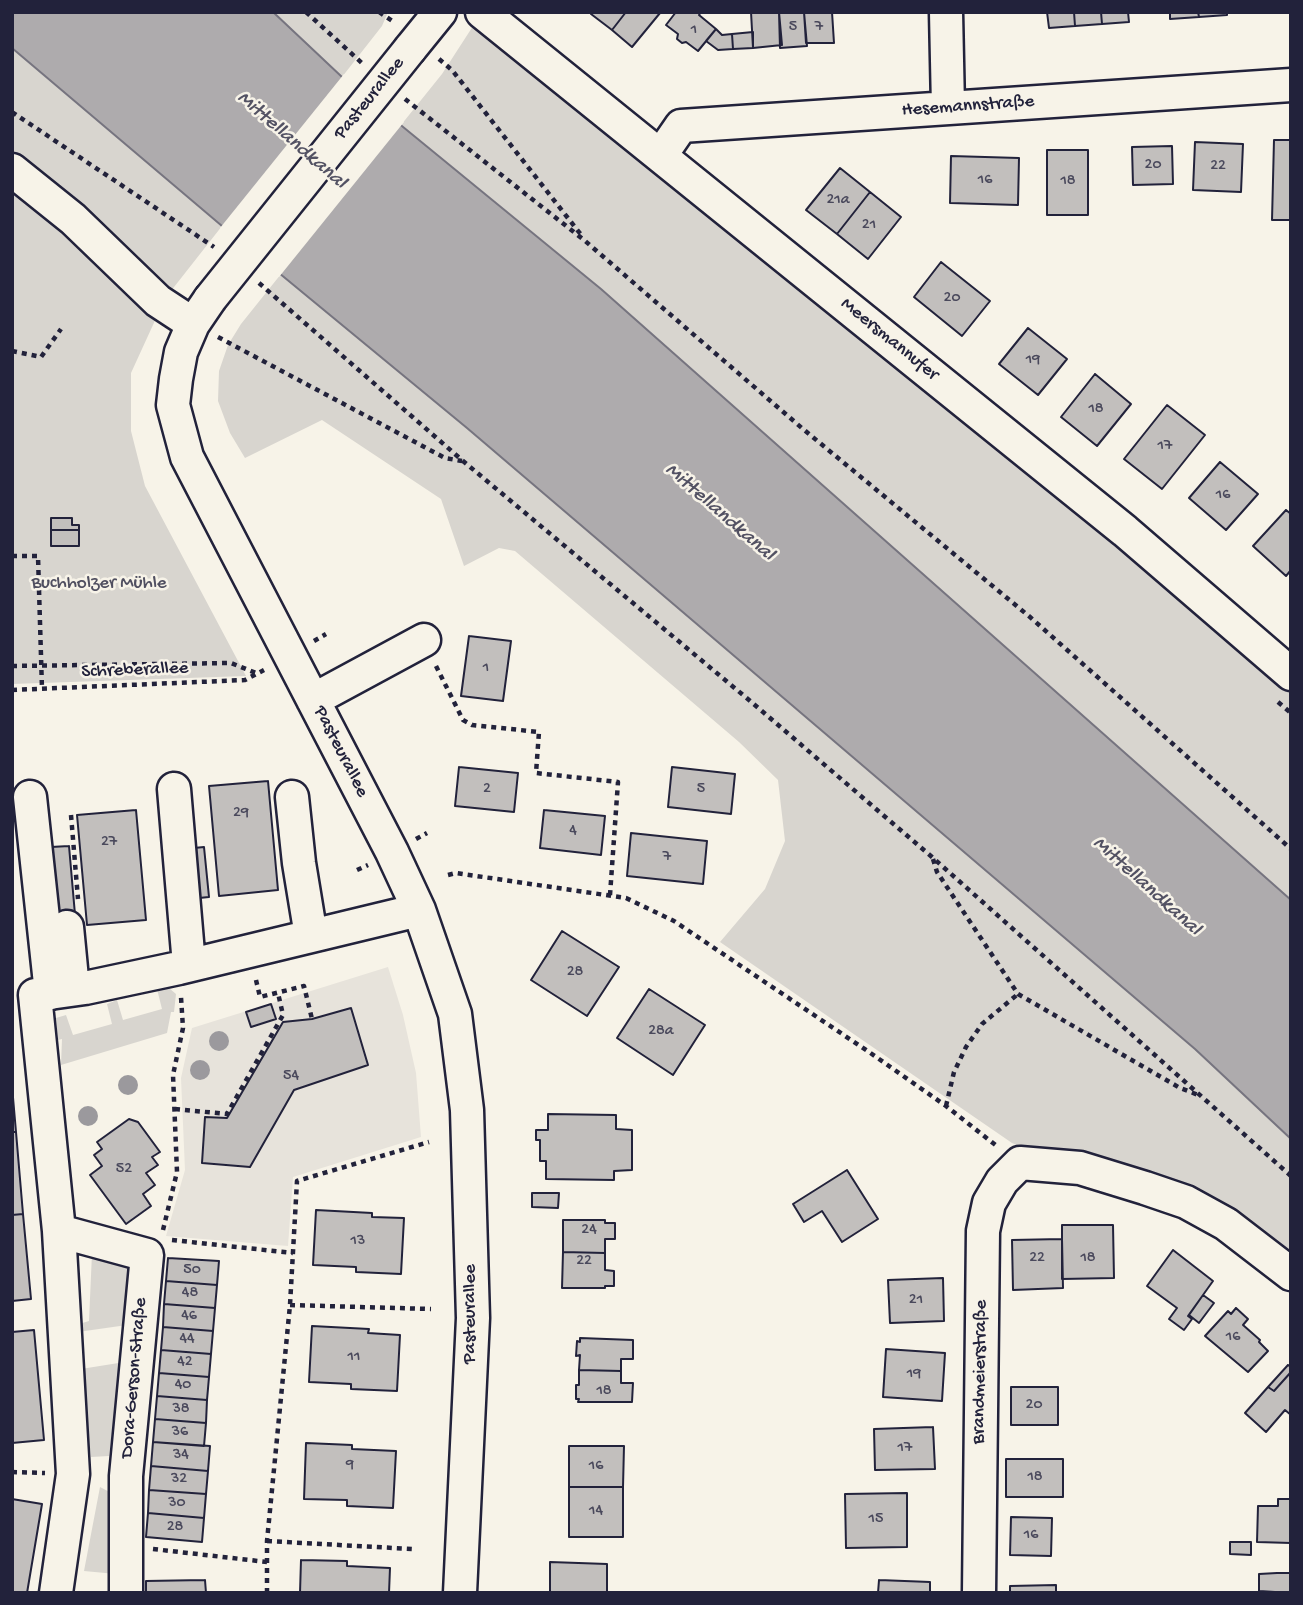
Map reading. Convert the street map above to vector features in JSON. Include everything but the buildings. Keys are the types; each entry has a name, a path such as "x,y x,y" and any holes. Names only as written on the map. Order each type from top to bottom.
{"street":[{"name":"Pasteurallee","path":"439,12 202,312 181,352 173,405 187,457 392,852 419,910 455,1014 467,1110 473,1318 460,1593"},
{"name":"Meersmannufer","path":"482,12 1125,531 1291,674"},
{"path":"946,12 948,108"},
{"name":"Hesemannstraße","path":"661,155 681,126 1291,85"},
{"path":"12,170 73,219 158,301 202,312"},
{"path":"313,700 424,640"},
{"path":"174,789 184,966"},
{"path":"30,797 43,994"},
{"path":"292,797 311,936"},
{"path":"43,994 184,966 419,910"},
{"path":"56,1593 73,1474 59,1231 26,1037 67,927"},
{"path":"1020,1163 1080,1168 1186,1202 1226,1224 1291,1274"},
{"name":"Brandmeierstraße","path":"979,1593 983,1231 989,1203 1002,1181 1020,1163"},
{"name":"Dora-Gerson-Straße","path":"59,1231 147,1255 126,1476 126,1593"}],"path":[{"path":"306,12 346,49"},
{"path":"379,12 414,44 452,70 584,240"},
{"path":"428,118 584,240 803,429 1030,617 1291,849"},
{"path":"202,312 445,458 463,461 749,700 932,858 1291,1176"},
{"path":"12,351 41,357 61,329"},
{"path":"12,556 38,556 42,689"},
{"path":"424,640 463,720 472,725 539,732 536,773 618,782 610,895"},
{"name":"Schreberallee","path":"12,690 245,680 257,673 231,663 42,665"},
{"path":"12,666 42,665"},
{"path":"932,858 937,872 1018,994 1180,1088 1205,1098"},
{"path":"448,875 456,873 626,898 674,920 946,1106 1020,1163"},
{"path":"249,950 260,997 304,986 312,1019"},
{"path":"184,966 183,1028 173,1075 177,1172 161,1239 293,1252"},
{"path":"175,1109 227,1114 283,1015 278,993"},
{"path":"946,1106 954,1072 966,1047 982,1024 1018,994"},
{"path":"267,1593 267,1541 290,1305 297,1181 429,1142"},
{"path":"290,1305 431,1309"},
{"path":"267,1541 412,1549"},
{"path":"126,1546 267,1562"}],"shaded area":[{"path":"388,967 403,1015 416,1073 421,1137 293,1177 288,1246 166,1236 185,1170 181,1078 192,1028"}],"green space":[{"path":"273,12 388,12 382,26 342,77"},
{"path":"475,23 1144,565 1291,693 1291,900 601,289 401,125 442,74"},
{"path":"12,48 222,226 167,296 12,155"},
{"name":"Buchholzer Mühle","path":"12,182 158,314 131,373 131,431 145,486 246,676 12,684"},
{"path":"281,274 467,428 1195,1049 1291,1139 1291,1258 1012,1143 720,942 765,889 785,841 778,780 739,742 515,551 499,548 464,566 441,499 322,420 245,458 230,433 218,401 219,371 228,345 241,324"},
{"path":"169,988 176,994 167,1033 61,1065 62,1039 58,1040 56,1018 66,1015 73,1035 112,1024 107,1004 117,1000 123,1020 162,1009 157,989"},
{"path":"92,1253 130,1263 127,1325 78,1332 79,1324 89,1321"},
{"path":"131,1361 120,1375 109,1456 91,1457 81,1369"},
{"path":"100,1487 119,1497 116,1574 84,1571"}],"water":[{"name":"Mittellandkanal","path":"12,12 273,12 342,77 601,289 1291,900 1291,1139 1195,1049 467,428 12,48"}],"pier":[{"path":"344,74 404,122 279,277 220,228"}]}
